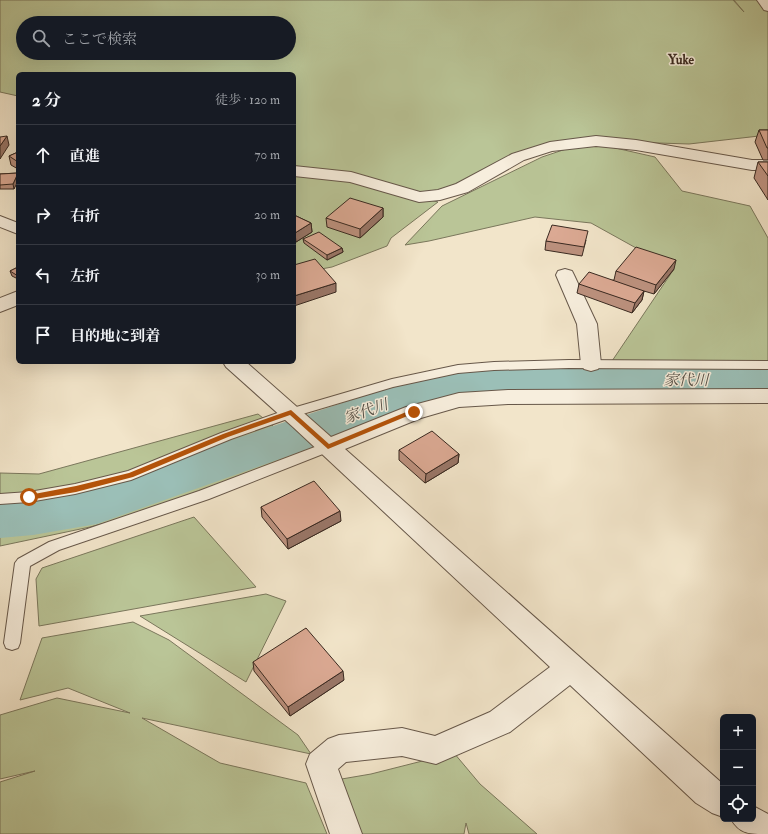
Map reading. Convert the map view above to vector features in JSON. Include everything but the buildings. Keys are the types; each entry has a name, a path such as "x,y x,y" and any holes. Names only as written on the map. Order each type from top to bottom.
{"street":[{"path":"763,0 768,7"},
{"path":"296,171 352,177 419,196 440,195 462,188 518,157 550,147 596,141 636,145 752,165 768,165"},
{"path":"0,220 16,228"},
{"path":"565,275 588,324 591,364"},
{"path":"0,306 16,298"},
{"path":"235,364 296,417 707,792 720,800"},
{"path":"328,447 414,412 459,400 508,397 768,396"},
{"path":"346,834 321,764 339,749 402,742 436,750 500,722 545,689 571,667"},
{"path":"752,822 768,833"}],"lane":[{"path":"0,499 29,497 76,489 131,475 226,436 296,417 392,383 458,369 494,366 591,364 768,365"},
{"path":"12,643 23,563 54,546 204,495 328,447"}],"green space":[{"path":"0,0 733,0 744,12 734,0 768,0 768,135 689,144 589,142 655,157 682,191 750,206 768,238 768,364 610,364 674,269 591,223 535,217 405,245 442,206 542,157 584,143 550,147 440,195 404,193 438,202 391,238 387,246 332,267 296,274 296,72 16,72 16,96 0,92"},
{"path":"768,367 768,395 460,397 344,437 327,411 450,377 540,369 597,370"},
{"path":"258,414 304,451 276,462 208,495 90,527 0,546 0,473 39,474"},
{"path":"194,517 256,587 39,626 36,579 42,568"},
{"path":"266,594 286,601 246,682 140,616"},
{"path":"133,622 169,640 298,735 311,754 142,718 220,763 306,783 327,834 0,834 0,782 35,771 0,779 0,715 57,698 130,713 68,688 20,700 42,638"},
{"path":"454,753 480,784 537,834 469,834 466,823 464,834 359,834 330,781 371,774"}],"waterway":[{"name":"家代川","path":"0,518 33,515 97,504 385,405 449,386 512,381 768,379"}],"district":[{"name":"Yuke","path":"681,59"}],"route":[{"path":"29,497 76,489 131,475 226,436 291,413 328,447 414,412"}]}
